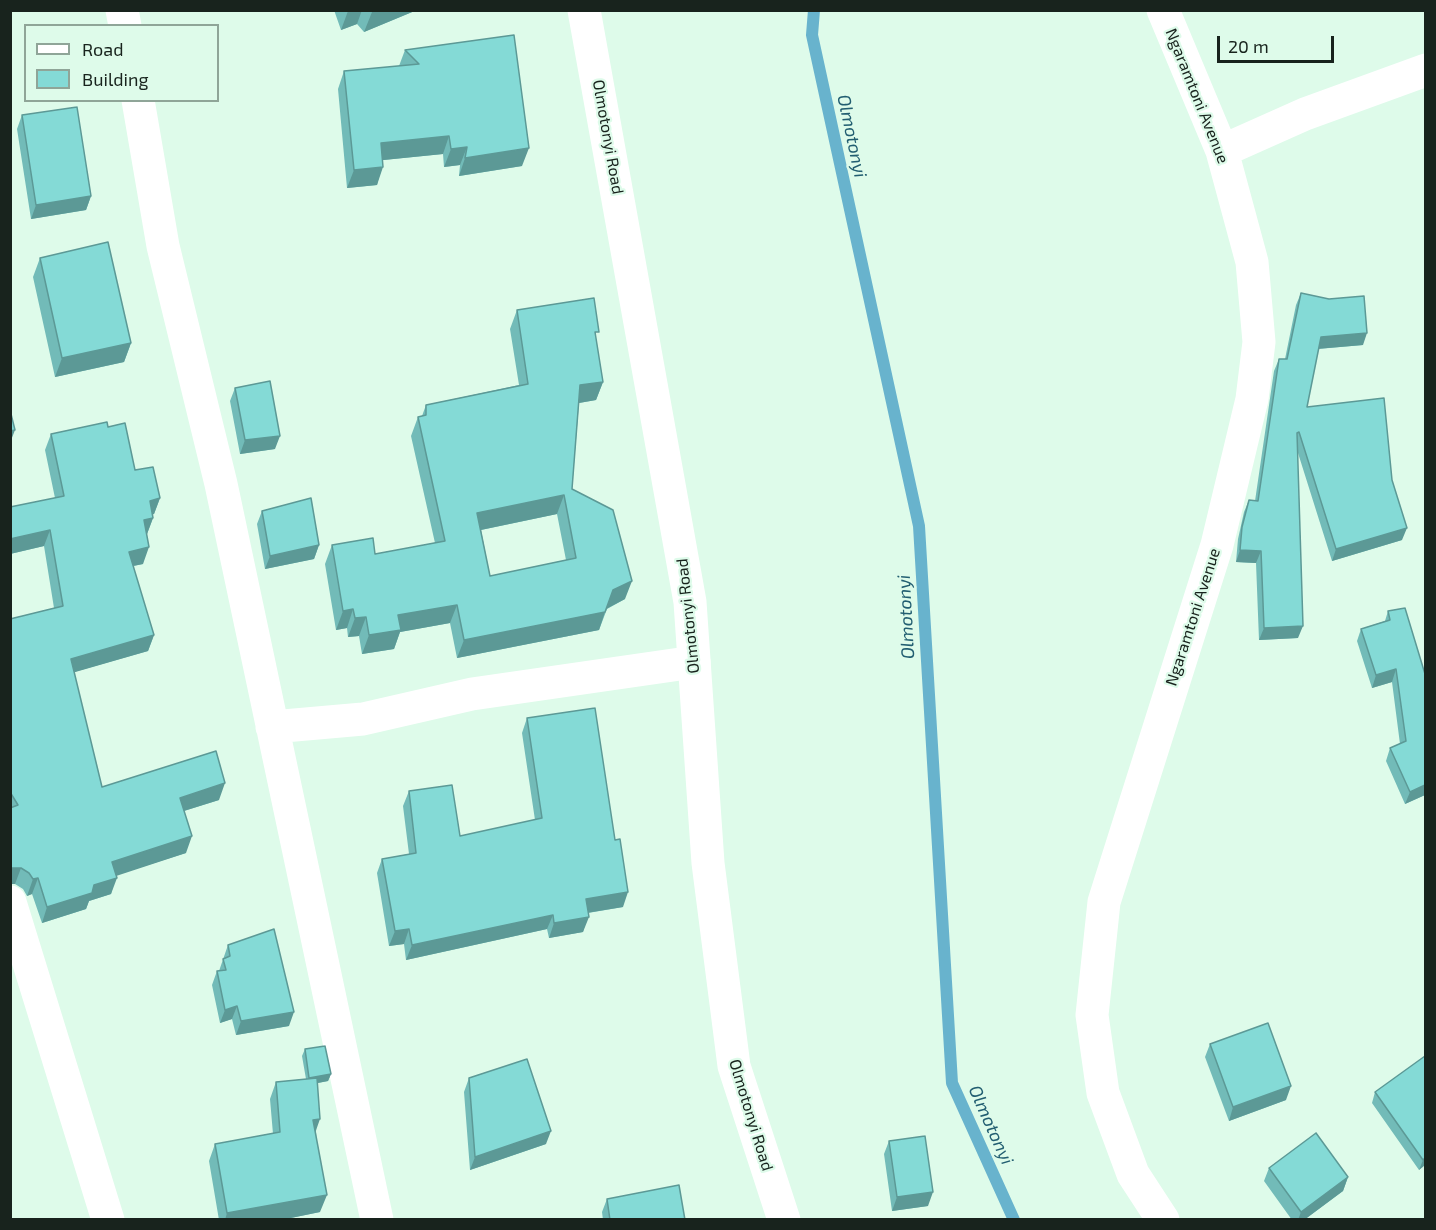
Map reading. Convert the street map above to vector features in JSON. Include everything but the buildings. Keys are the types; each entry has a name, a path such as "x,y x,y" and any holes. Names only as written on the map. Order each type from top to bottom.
{"street":[{"name":"Olmotonyi Road","path":"584,10 690,602 708,863 734,1066 784,1220"},
{"name":"Ngaramtoni Avenue","path":"1163,1220 1133,1174 1103,1093 1092,1015 1104,902 1217,545 1252,399 1259,342 1252,262 1222,151 1164,10"},
{"path":"1222,151 1305,114 1425,70"},
{"path":"138,102 163,246 221,484 377,1220"},
{"path":"272,727 363,719 472,694 694,662"},
{"path":"10,902 108,1220"}],"waterway":[{"name":"Olmotonyi","path":"814,10 812,35 919,526 952,1083 1014,1220"}]}
